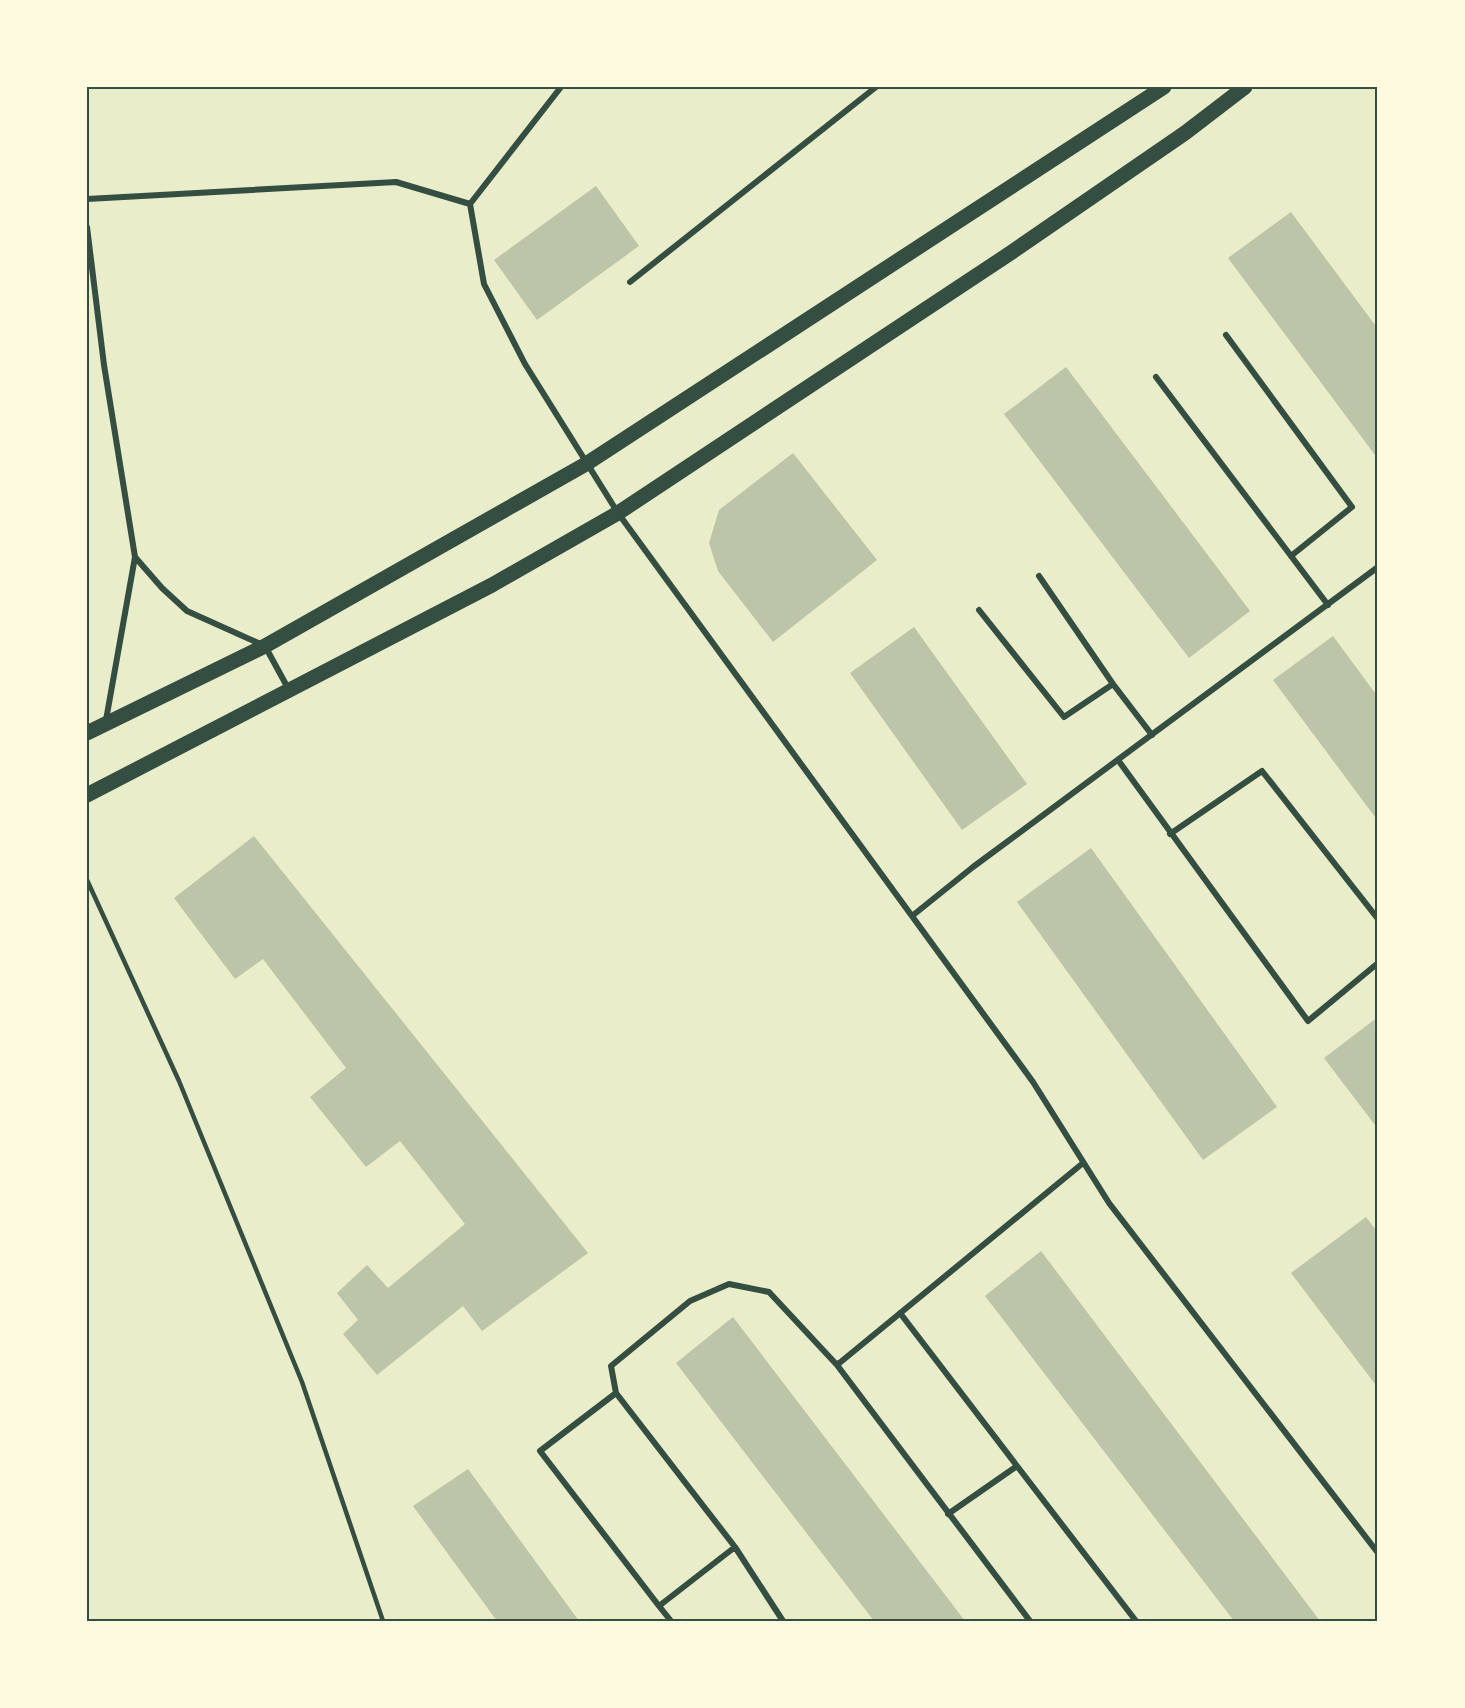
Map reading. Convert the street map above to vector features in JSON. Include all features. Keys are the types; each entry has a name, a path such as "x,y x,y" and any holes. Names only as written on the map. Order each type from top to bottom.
{"main road":[{"path":"87,733 265,646 586,464 1164,87"},
{"path":"87,795 492,585 618,513 1009,254 1185,133 1245,87"}],"street":[{"path":"561,87 470,204 484,284 525,364 618,513 1033,1082 1109,1203 1378,1552"},
{"path":"630,282 876,87"},
{"path":"87,199 396,182 470,204"},
{"path":"87,228 104,365 135,557 105,724"},
{"path":"1226,335 1352,507 1291,556"},
{"path":"1156,377 1328,605"},
{"path":"135,557 162,588 187,611 265,646 290,690"},
{"path":"912,916 1378,567"},
{"path":"1039,576 1113,684 1152,735"},
{"path":"979,610 1064,717 1113,684"},
{"path":"1118,760 1308,1021 1378,963"},
{"path":"1170,834 1262,771 1378,919"},
{"path":"837,1365 1083,1163"},
{"path":"783,1621 735,1547 616,1393 611,1366 690,1301 729,1284 769,1292 837,1365 1030,1621"},
{"path":"900,1313 1136,1621"},
{"path":"616,1393 540,1451 671,1621"},
{"path":"948,1515 1017,1466"},
{"path":"659,1606 735,1547"}],"lane":[{"path":"87,880 179,1081 302,1382 383,1621"}],"building":[{"path":"596,186 639,246 537,320 494,260"},
{"path":"1291,212 1378,329 1378,459 1228,258"},
{"path":"1066,367 1250,611 1189,658 1004,414"},
{"path":"793,453 877,560 773,642 718,571 709,543 719,510"},
{"path":"914,627 1027,784 962,830 850,673"},
{"path":"1333,636 1378,697 1378,821 1273,680"},
{"path":"254,836 588,1253 482,1331 463,1306 377,1375 343,1334 358,1320 337,1293 367,1265 388,1288 465,1224 400,1141 366,1167 310,1097 346,1068 263,959 235,979 174,898"},
{"path":"1091,848 1277,1107 1203,1160 1017,902"},
{"path":"1378,1017 1378,1129 1324,1058"},
{"path":"1366,1217 1378,1233 1378,1388 1291,1273"},
{"path":"1041,1251 1320,1621 1234,1621 985,1296"},
{"path":"733,1317 965,1621 874,1621 676,1363"},
{"path":"468,1469 579,1621 497,1621 413,1506"}]}
